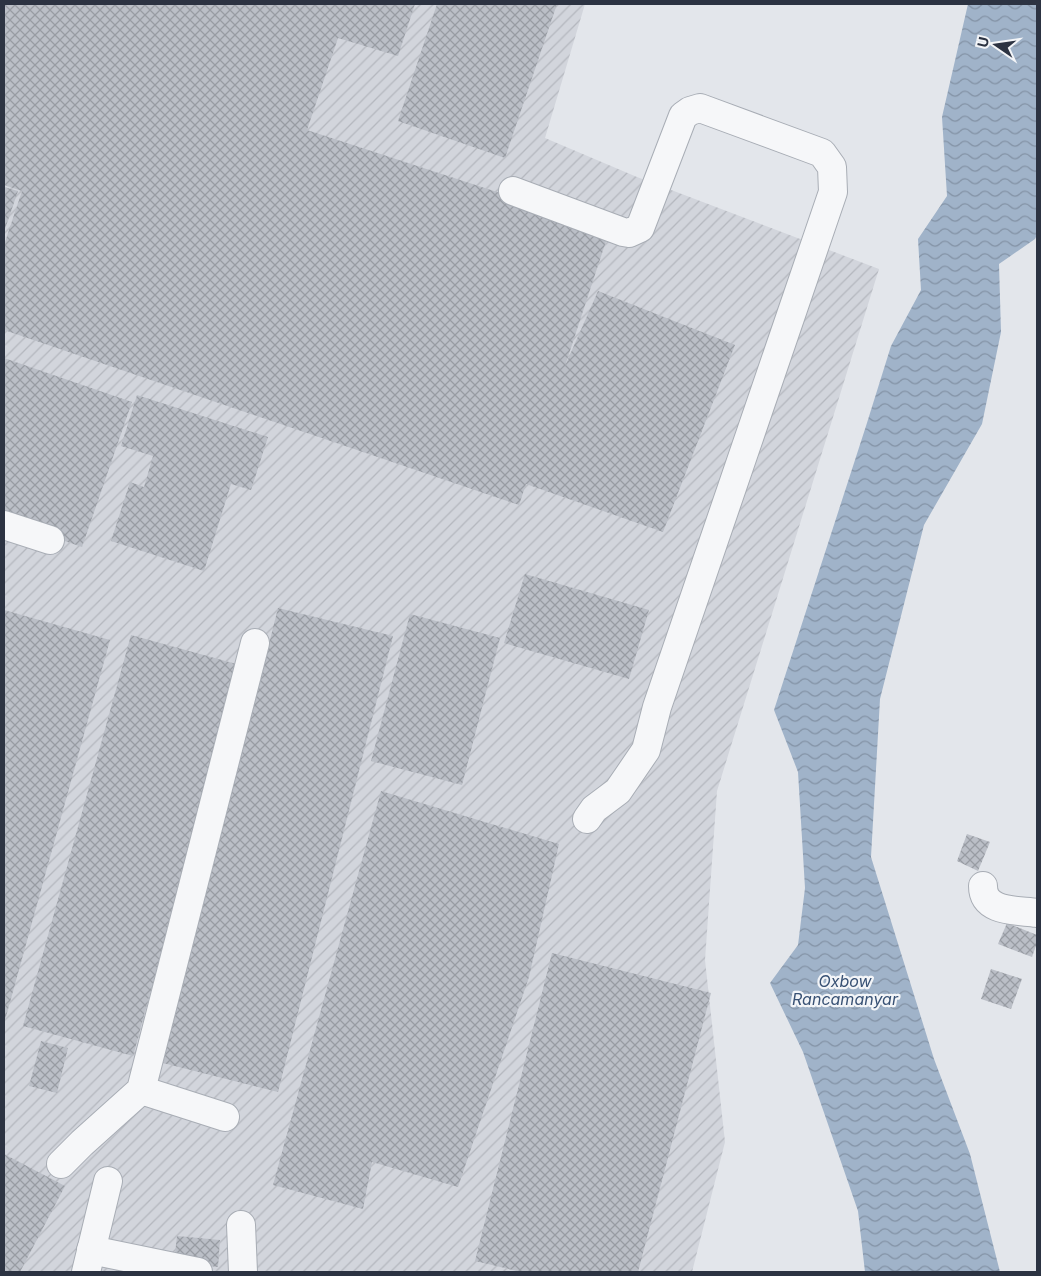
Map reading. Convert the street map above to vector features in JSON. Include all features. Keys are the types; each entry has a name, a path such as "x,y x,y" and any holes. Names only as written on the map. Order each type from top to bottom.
{"street":[{"path":"513,191 629,233 640,228 683,116 690,111 700,108 822,153 832,167 833,192 657,707 646,750 618,791 594,809 587,819"},
{"path":"4,524 50,540"},
{"path":"61,1164 140,1090 255,643"},
{"path":"983,886 986,898 998,908 1037,913"},
{"path":"140,1090 225,1116"},
{"path":"108,1181 89,1261 198,1272"},
{"path":"241,1225 243,1272"}],"shaded area":[{"path":"4,4 585,4 545,138 637,177 879,269 717,791 705,960 725,1142 692,1272 4,1272"}],"water":[{"name":"Oxbow Rancamanyar","path":"968,4 1037,4 1037,235 1035,239 999,264 1001,332 982,424 924,525 880,699 871,857 934,1059 970,1154 1000,1272 865,1272 858,1211 803,1052 770,983 798,945 805,888 798,772 774,710 891,346 921,290 918,239 947,196 942,117"}],"building":[{"path":"4,4 415,4 398,56 338,38 307,130 610,229 565,366 598,291 735,345 663,532 526,484 519,505 4,330 4,245 22,191 4,185"},
{"path":"437,4 557,4 505,158 398,121"},
{"path":"4,187 18,191 4,232"},
{"path":"4,358 132,402 82,547 4,520"},
{"path":"137,395 268,437 251,490 231,484 204,571 111,541 130,482 144,487 153,456 121,446"},
{"path":"525,574 649,610 629,679 504,643"},
{"path":"278,608 393,636 278,1092 163,1063"},
{"path":"4,610 110,640 4,1024"},
{"path":"410,614 500,638 462,785 371,761"},
{"path":"131,635 240,665 133,1056 23,1026"},
{"path":"381,791 559,844 529,977 458,1187 372,1162 363,1209 273,1185"},
{"path":"967,834 990,842 978,871 957,861"},
{"path":"1007,923 1037,935 1037,943 1032,957 998,944"},
{"path":"552,953 711,993 638,1272 521,1272 475,1261"},
{"path":"991,969 1022,979 1011,1009 981,999"},
{"path":"41,1041 68,1048 57,1093 29,1086"},
{"path":"4,1154 65,1186 20,1272 4,1271"},
{"path":"177,1236 220,1240 218,1267 174,1262"}]}
